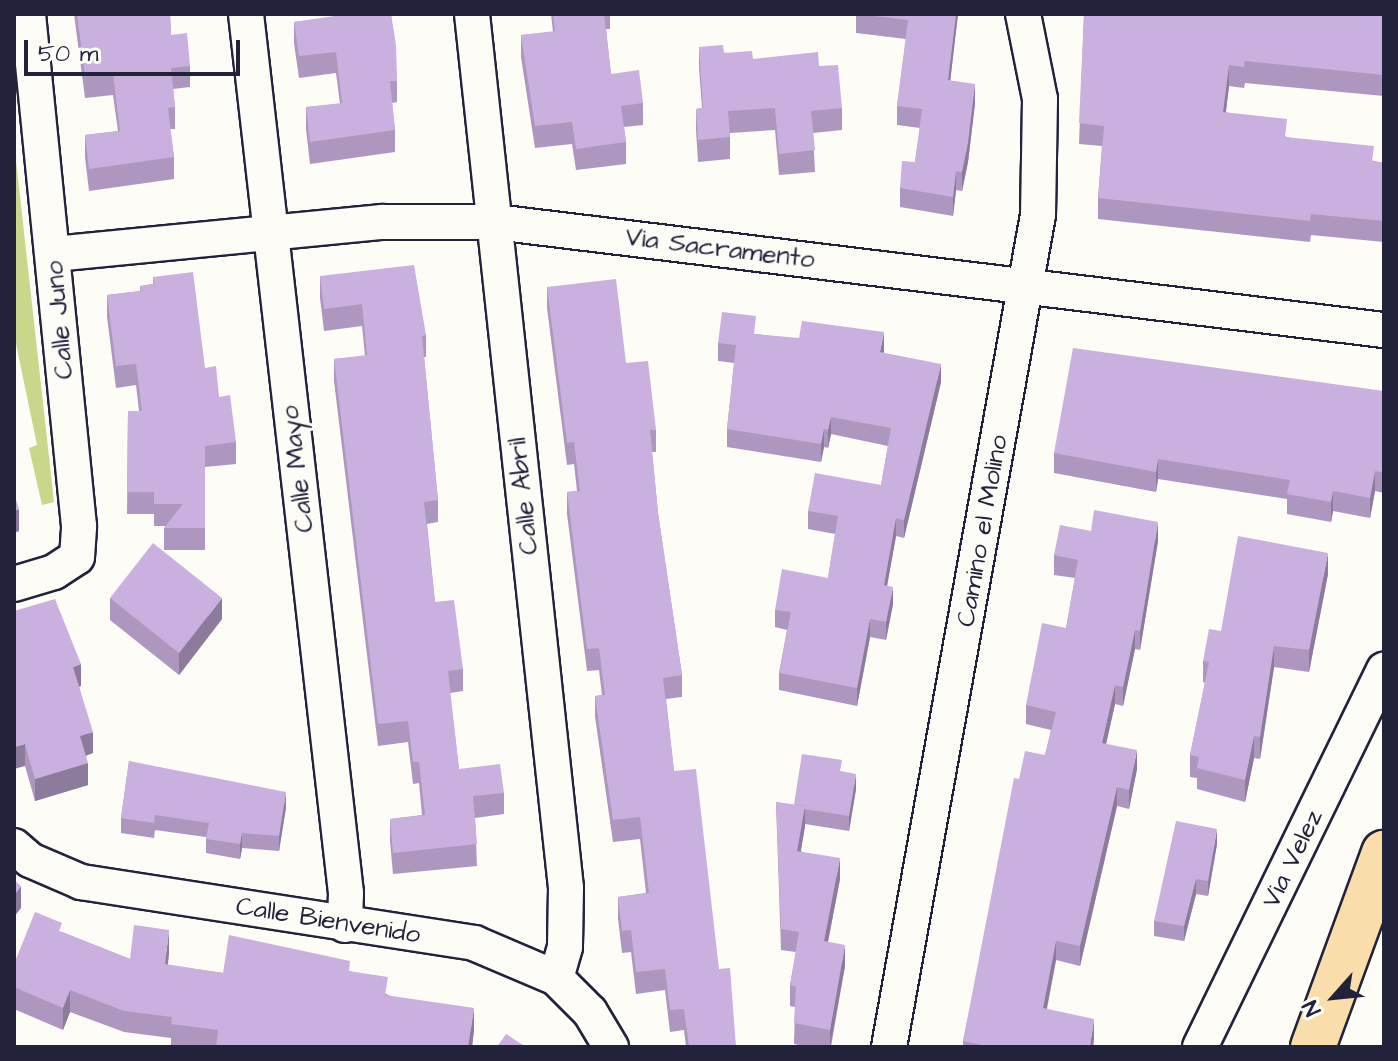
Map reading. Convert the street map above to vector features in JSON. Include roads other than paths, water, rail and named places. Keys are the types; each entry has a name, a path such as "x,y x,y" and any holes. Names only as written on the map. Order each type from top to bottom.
{"highway":[{"path":"1313,1047 1384,853"}],"street":[{"name":"Calle Juno","path":"14,584 54,572 77,557 79,526 28,14"},
{"name":"Calle Mayo","path":"246,14 346,893 345,925"},
{"name":"Calle Abril","path":"472,14 566,888 565,947 556,978"},
{"name":"Camino el Molino","path":"889,1047 1028,285 1042,139 1040,99 1023,14"},
{"name":"Via Sacramento","path":"54,254 382,222 495,222 1384,330"},
{"name":"Via Velez","path":"1200,1047 1384,669"},
{"name":"Calle Bienvenido","path":"14,846 30,860 81,882 474,943 556,978 590,1012 611,1047"}]}
